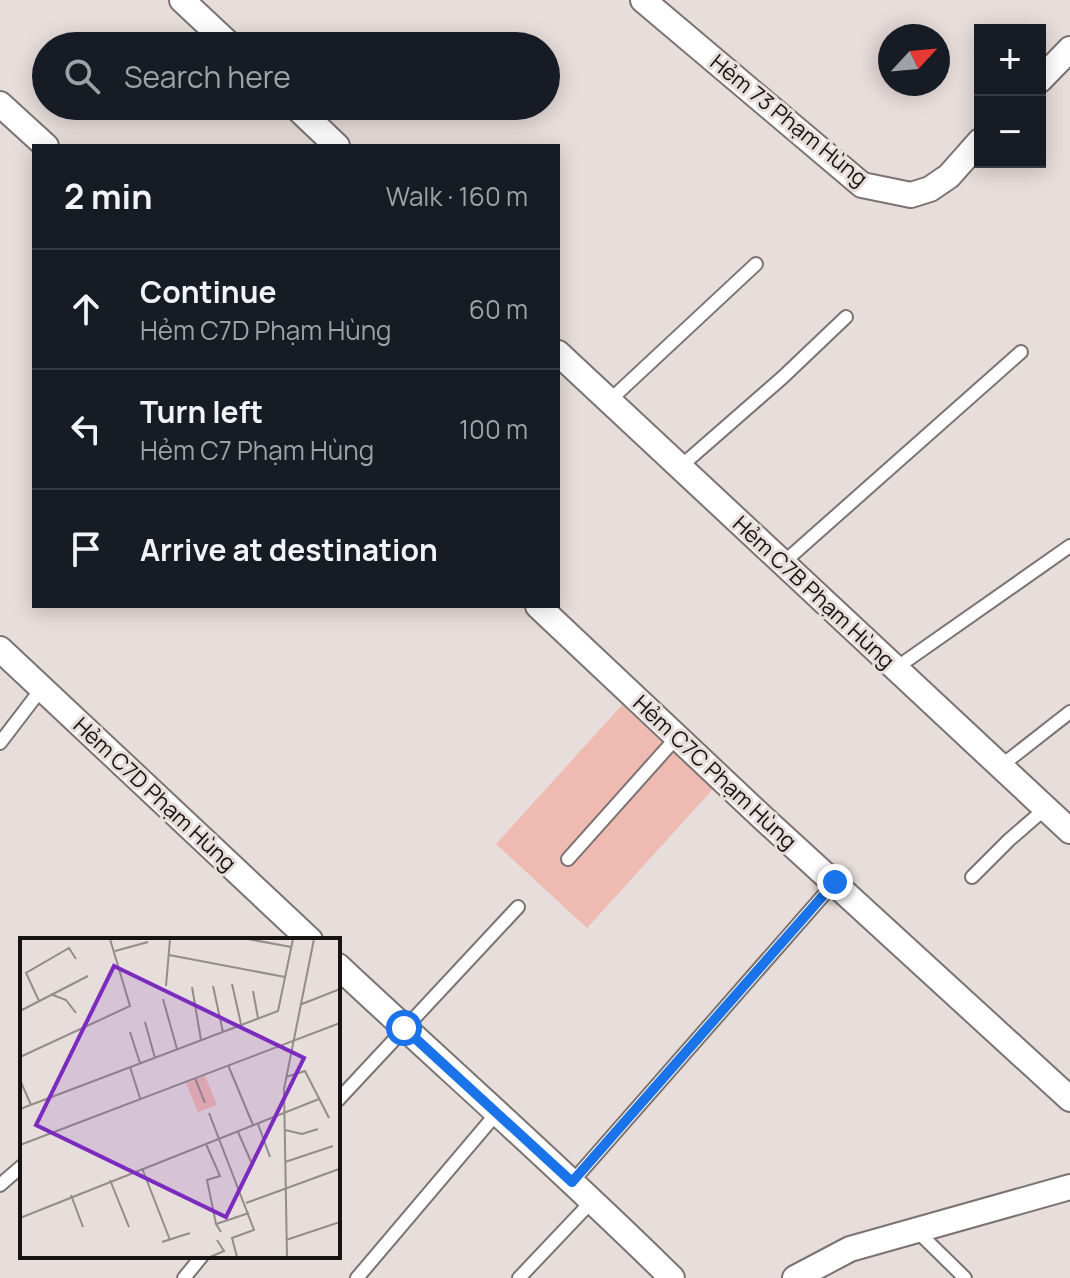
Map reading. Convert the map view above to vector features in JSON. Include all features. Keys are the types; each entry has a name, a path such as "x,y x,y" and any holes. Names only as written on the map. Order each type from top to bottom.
{"street":[{"path":"182,0 216,32"},
{"name":"Hẻm 73 Phạm Hùng","path":"643,0 862,185 911,195 930,189 949,176 974,148"},
{"path":"1046,74 1070,49"},
{"path":"0,104 44,144"},
{"path":"310,120 335,144"},
{"name":"Hẻm C7B Phạm Hùng","path":"560,356 1070,831"},
{"name":"Hẻm C7C Phạm Hùng","path":"540,608 1070,1099"},
{"name":"Hẻm C7D Phạm Hùng","path":"0,649 308,938"},
{"path":"341,974 593,1200 672,1278"},
{"path":"795,1278 850,1249 1070,1187"}],"lane":[{"path":"609,401 756,264"},
{"path":"680,467 846,317"},
{"path":"783,563 1021,352"},
{"path":"896,668 1070,546"},
{"path":"0,743 42,688"},
{"path":"1001,766 1070,712"},
{"path":"568,859 677,737"},
{"path":"972,877 1046,808"},
{"path":"572,1182 835,882"},
{"path":"340,1098 518,907"},
{"path":"357,1278 496,1114"},
{"path":"0,1185 20,1168"},
{"path":"519,1278 593,1200"},
{"path":"916,1230 965,1278"},
{"path":"184,1278 200,1258"}],"shaded area":[{"path":"622,705 713,789 587,928 496,844"}],"route":[{"path":"404,1028 572,1182 835,882"}]}
